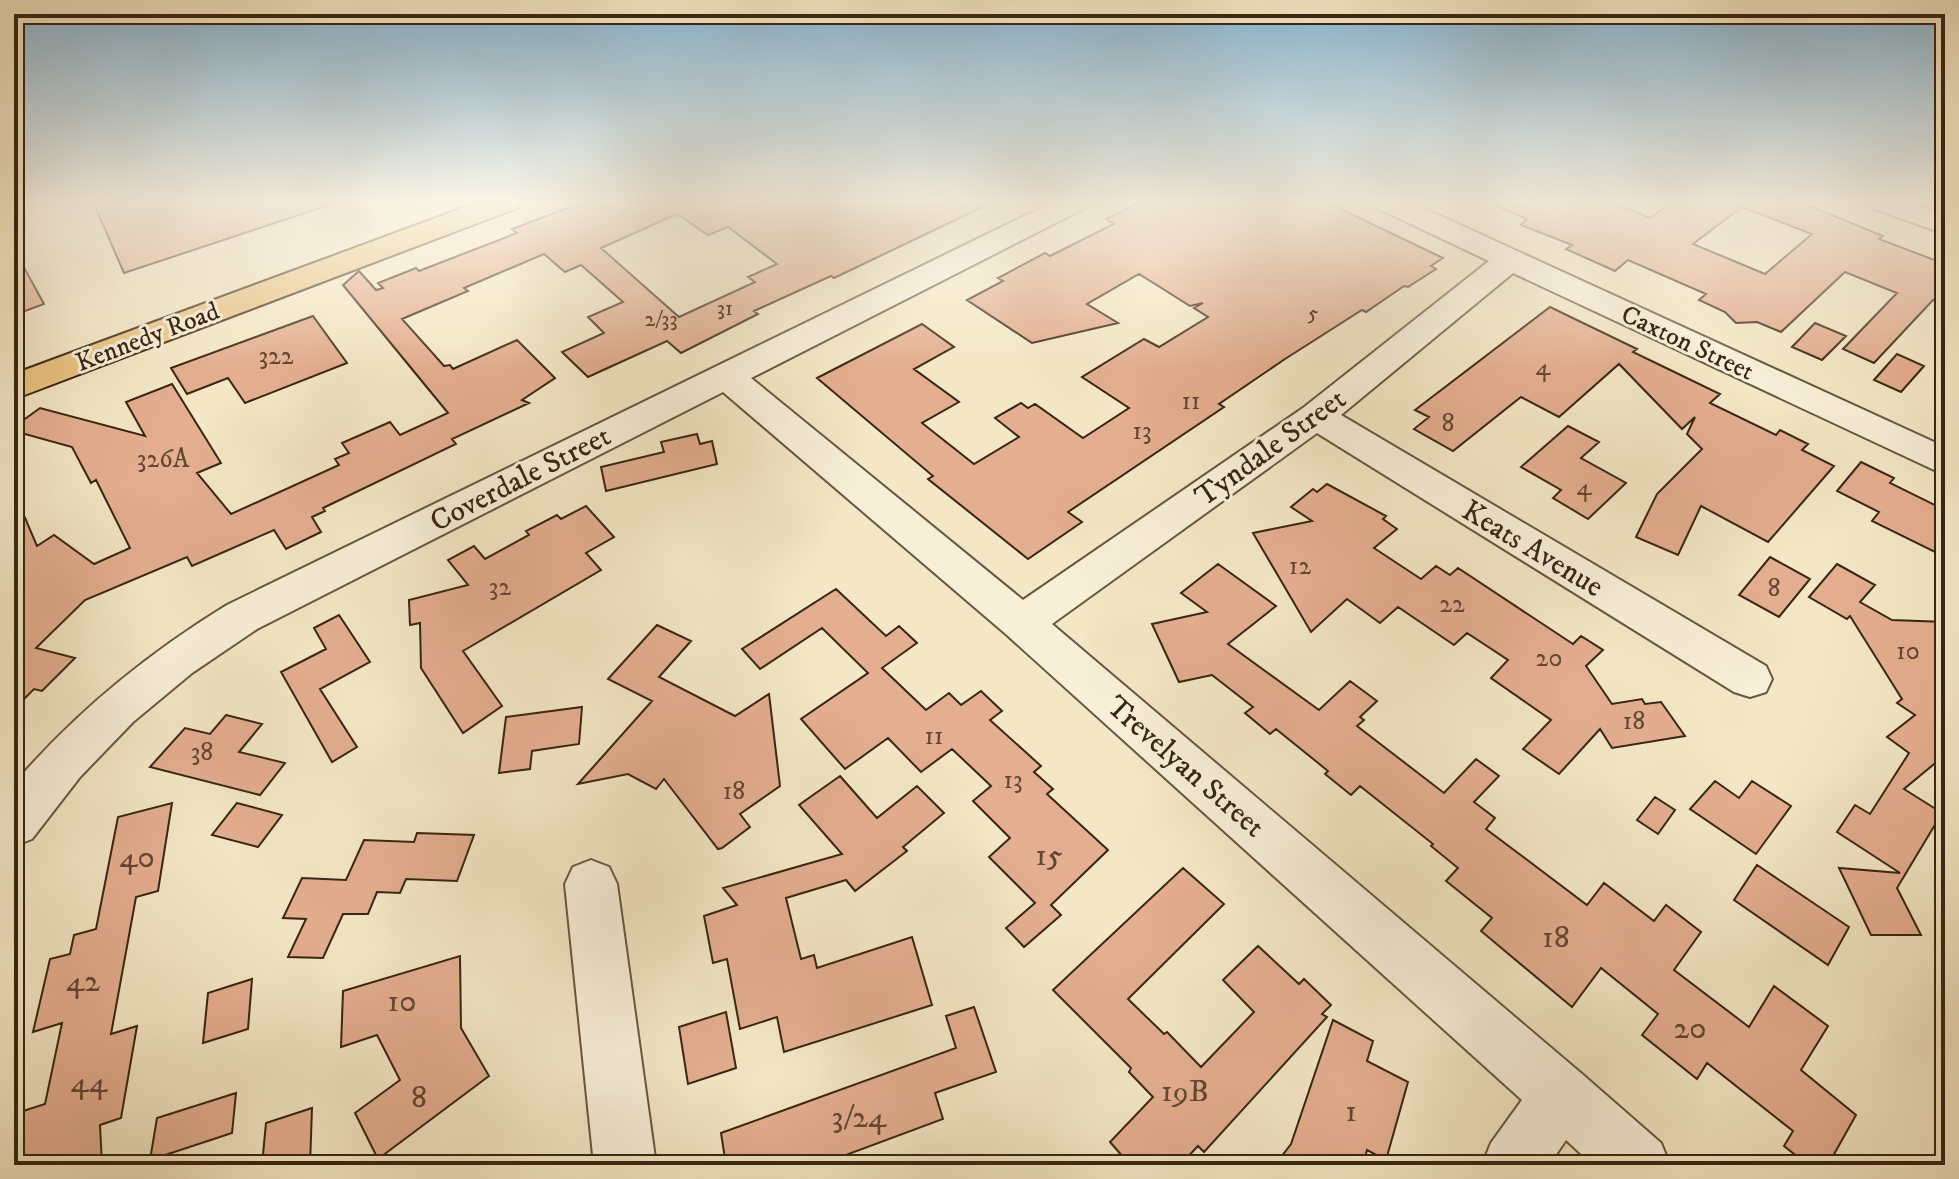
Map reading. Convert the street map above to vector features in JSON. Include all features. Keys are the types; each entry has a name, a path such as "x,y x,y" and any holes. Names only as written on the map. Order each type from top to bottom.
{"main road":[{"name":"Kennedy Road","path":"14,364 305,257"},
{"name":"Kennedy Road","path":"14,387 360,257"}],"street":[{"name":"Coverdale Street","path":"14,823 79,742 142,685 193,646 254,611 965,257"},
{"name":"Caxton Street","path":"1504,257 1945,462"},
{"name":"Tyndale Street","path":"1022,623 1316,416 1510,260"},
{"name":"Trevelyan Street","path":"726,376 1022,623 1639,1165"},
{"name":"Keats Avenue","path":"1316,416 1750,679"},
{"path":"591,884 625,1165"},
{"path":"1513,1165 1561,1095"}],"building":[{"path":"14,257 18,257 44,304 14,315"},
{"path":"117,257 172,257 124,273"},
{"path":"455,257 537,257 402,319 444,366 450,365 453,369 517,340 555,378 522,400 529,403 452,439 456,444 323,508 325,511 312,517 321,532 286,549 274,530 192,566 187,557 85,600 36,648 75,658 42,691 34,689 14,709 14,492 37,546 54,535 94,564 130,548 96,480 91,483 72,447 14,431 14,427 40,408 145,436 126,402 172,384 221,463 197,473 231,514 339,465 335,459 349,453 342,443 390,422 400,435 448,413 343,285 359,271 376,290 383,288 378,283 416,268 419,271"},
{"path":"548,257 611,257 679,317 755,282 748,277 777,264 768,257 878,257 754,311 758,314 681,353 667,341 588,377 562,352 604,333 588,317 623,302 581,265 565,272"},
{"path":"1037,257 1443,258 1431,266 1436,269 1366,312 1362,310 1285,359 1219,404 1224,407 1068,512 1082,522 1028,559 928,479 933,476 817,378 922,324 954,347 914,369 959,402 922,423 974,464 1019,437 995,418 1021,403 1028,408 1035,404 1083,438 1129,408 1082,377 1144,339 1159,347 1208,317 1194,308 1203,303 1190,306 1139,274 1087,304 1118,323 1032,343 967,300 1003,281 998,278"},
{"path":"1584,257 1724,257 1765,274 1785,257 1927,257 1945,264 1945,305 1933,300 1874,363 1843,349 1897,293 1845,272 1781,332 1757,322 1736,323 1725,312 1699,300 1706,294 1628,260 1615,271"},
{"path":"1550,307 1720,394 1710,403 1776,435 1780,430 1808,444 1802,450 1834,466 1768,542 1701,506 1678,555 1636,537 1657,494 1702,449 1687,434 1695,417 1682,429 1619,364 1559,417 1521,397 1453,451 1414,429 1429,417 1415,410"},
{"path":"313,316 347,363 245,403 228,378 187,394 171,368"},
{"path":"1815,323 1846,336 1822,360 1792,347"},
{"path":"1897,354 1924,366 1901,392 1874,380"},
{"path":"1568,426 1599,442 1581,458 1626,483 1588,519 1553,498 1561,490 1521,467"},
{"path":"697,434 700,444 712,441 717,464 606,491 601,467 664,452 661,442"},
{"path":"1861,462 1894,478 1890,483 1945,510 1945,557 1872,521 1879,512 1837,491"},
{"path":"1327,484 1386,516 1383,519 1397,529 1374,548 1421,579 1436,566 1450,575 1458,568 1573,644 1581,636 1603,650 1586,666 1612,704 1642,699 1645,704 1661,702 1685,736 1612,748 1600,729 1559,774 1523,749 1551,720 1491,678 1508,660 1467,633 1454,645 1398,607 1380,623 1347,599 1311,632 1253,533 1312,521 1291,507 1313,489 1317,492"},
{"path":"586,506 614,537 586,553 601,570 463,651 502,706 463,733 421,668 420,623 410,625 409,600 468,585 448,560 474,546 485,559 529,535 526,531 557,515 561,519"},
{"path":"1770,557 1810,579 1779,617 1739,595"},
{"path":"1218,564 1276,606 1228,644 1319,710 1350,681 1377,701 1360,717 1364,720 1357,726 1444,793 1476,759 1499,776 1474,802 1495,818 1486,829 1587,905 1604,883 1654,921 1666,905 1701,932 1674,970 1749,1027 1774,986 1828,1026 1801,1070 1856,1115 1828,1165 1808,1165 1784,1146 1793,1131 1707,1063 1697,1079 1642,1035 1658,1014 1601,968 1572,1007 1481,931 1492,918 1446,881 1458,868 1431,846 1433,844 1360,786 1351,795 1325,774 1328,771 1276,729 1270,734 1245,713 1253,707 1212,675 1179,682 1152,624 1207,612 1181,593"},
{"path":"1837,564 1875,585 1860,602 1892,620 1945,622 1945,755 1904,789 1942,813 1897,888 1921,935 1871,935 1839,868 1900,873 1837,832 1855,805 1870,814 1909,753 1887,737 1915,715 1897,703 1902,699 1850,616 1847,619 1809,597"},
{"path":"836,589 886,636 899,626 917,643 882,668 926,710 949,693 961,705 981,691 1002,711 990,720 1041,766 1034,772 1053,789 1047,794 1108,850 1051,905 1061,915 1024,947 1006,928 1035,903 989,857 1010,838 973,801 991,786 952,749 921,772 888,738 845,769 801,719 868,673 822,628 760,669 742,649"},
{"path":"339,615 370,662 320,689 357,747 332,762 281,672 326,649 314,628"},
{"path":"657,625 691,641 659,677 735,716 769,694 780,786 740,814 750,827 722,848 718,849 664,779 656,789 628,774 578,784 652,701 608,679"},
{"path":"582,707 579,744 532,751 530,769 499,773 506,717"},
{"path":"226,715 262,724 239,752 285,763 260,795 150,767 185,728 210,734"},
{"path":"840,776 877,818 917,786 944,813 903,847 907,851 855,891 846,880 786,898 801,959 814,955 817,968 912,937 932,1005 784,1052 777,1017 740,1029 727,959 713,963 704,916 737,905 723,888 842,854 799,805"},
{"path":"1715,781 1739,798 1752,781 1791,806 1756,854 1690,809"},
{"path":"1655,797 1675,810 1658,834 1637,820"},
{"path":"172,803 158,891 136,897 111,1034 137,1026 121,1118 100,1125 102,1165 14,1165 14,1114 45,1104 62,1023 33,1032 50,959 70,954 74,935 96,929 118,817"},
{"path":"237,803 282,815 258,847 212,835"},
{"path":"417,833 474,835 457,881 406,879 400,893 377,892 368,914 343,914 323,958 288,957 306,919 283,918 302,878 346,880 364,840 414,842"},
{"path":"1757,865 1849,927 1828,965 1734,900"},
{"path":"1183,868 1224,904 1128,999 1164,1034 1167,1032 1201,1067 1254,1012 1223,980 1258,946 1299,984 1304,979 1331,1005 1322,1014 1327,1017 1204,1152 1198,1146 1180,1165 1130,1165 1110,1142 1153,1097 1129,1072 1131,1068 1053,990"},
{"path":"460,956 461,1028 489,1076 378,1159 355,1113 400,1080 377,1035 341,1047 343,991"},
{"path":"252,979 248,1029 203,1043 208,993"},
{"path":"974,1007 996,1072 935,1093 943,1119 819,1165 726,1165 721,1133 956,1048 946,1016"},
{"path":"726,1012 736,1068 688,1084 679,1027"},
{"path":"1333,1020 1373,1041 1367,1061 1408,1082 1386,1160 1367,1150 1363,1165 1275,1165 1291,1144"},
{"path":"236,1093 232,1133 150,1160 157,1118"},
{"path":"312,1108 310,1165 262,1165 266,1123"}]}
